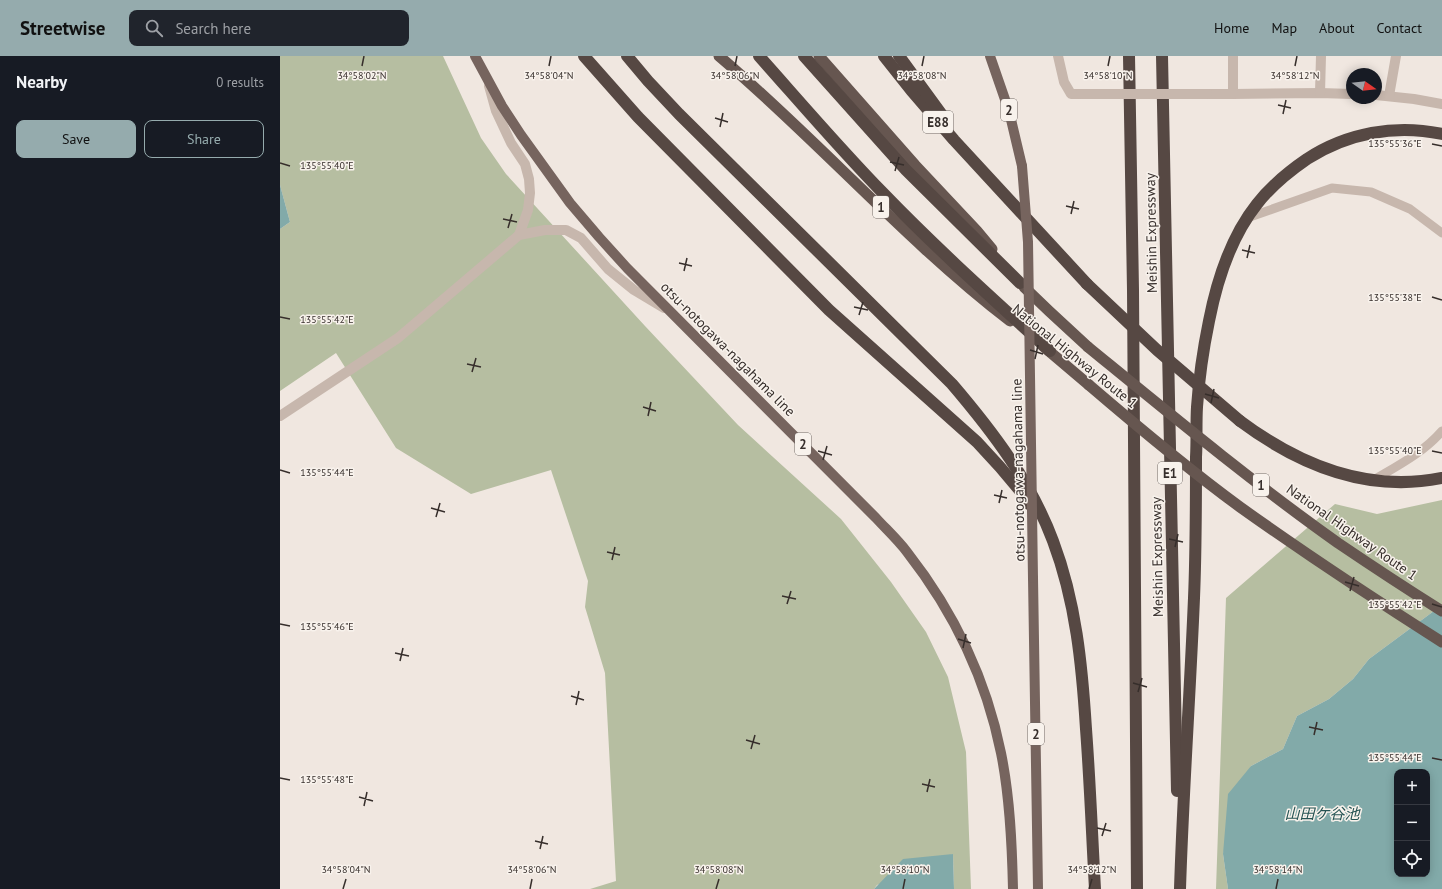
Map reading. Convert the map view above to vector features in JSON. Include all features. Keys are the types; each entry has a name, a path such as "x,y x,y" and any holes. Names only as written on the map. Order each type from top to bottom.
{"highway":[{"path":"584,56 638,117 785,267 829,310 977,442 1000,466 1021,492 1037,518 1064,575"},
{"path":"628,56 648,81 679,114 952,384 1001,444 1022,476 1054,541 1072,606 1083,682 1095,889"},
{"name":"National Highway Route 1","path":"719,56 845,172 933,257 989,305 1050,351 1147,434 1240,506 1384,605 1442,642"},
{"path":"759,56 883,193 943,252 1050,351"},
{"path":"804,56 906,170 1020,283"},
{"name":"National Highway Route 1","path":"819,56 910,160 977,231 1020,283 1049,312 1088,347 1182,424 1338,543 1442,611"},
{"name":"E88","path":"884,56 910,90 1046,241 1087,284 1157,350 1240,421 1290,454 1335,472 1372,481"},
{"path":"899,56 911,74 996,185"},
{"name":"Meishin Expressway","path":"1129,56 1133,298 1137,889"},
{"name":"Meishin Expressway","path":"1162,56 1180,889"},
{"path":"1180,889 1194,595 1197,409 1201,364 1212,305 1222,270 1234,240 1257,204 1280,179 1311,157 1340,141 1380,131 1414,130 1442,134"},
{"path":"1372,481 1412,483 1442,478"}],"main road":[{"name":"otsu-notogawa-nagahama line","path":"475,56 502,106 570,203 627,268 815,456 902,546 930,585 955,624 975,665 990,706 1001,754 1008,801 1013,889"},
{"name":"otsu-notogawa-nagahama line","path":"990,56 1009,111 1022,166 1028,242 1038,889"}],"street":[{"path":"1058,56 1064,82 1071,94 1346,94"},
{"path":"1233,56 1233,94"},
{"path":"1320,93 1321,56"},
{"path":"1388,96 1396,56"},
{"path":"485,75 496,111 511,143 525,164 529,179 530,194 528,210 519,235"},
{"path":"1382,96 1442,104"},
{"path":"280,416 398,338 519,235 545,230 566,230 581,238 608,269 634,290 670,311"}],"lane":[{"path":"1247,218 1332,188 1371,192 1410,209 1442,233"},
{"path":"1372,481 1413,457 1436,438 1442,431"}],"green space":[{"path":"280,56 443,56 481,138 506,174 738,425 841,519 891,582 926,632 948,677 966,752 971,889 954,889 953,854 877,885 874,889 590,889 616,881 605,673 585,607 588,581 551,470 471,494 396,448 336,353 280,391 280,229 290,222 280,185"},
{"path":"1442,500 1442,605 1369,659 1353,679 1329,699 1297,716 1283,749 1251,766 1223,854 1228,889 1216,889 1226,598 1335,504 1377,514"}],"water":[{"path":"280,185 290,222 280,229"},
{"name":"山田ケ谷池","path":"1442,605 1442,889 1228,889 1223,854 1228,794 1251,766 1283,749 1297,716 1329,699 1353,679 1369,659"},
{"path":"953,854 954,889 874,889 903,859"}]}
